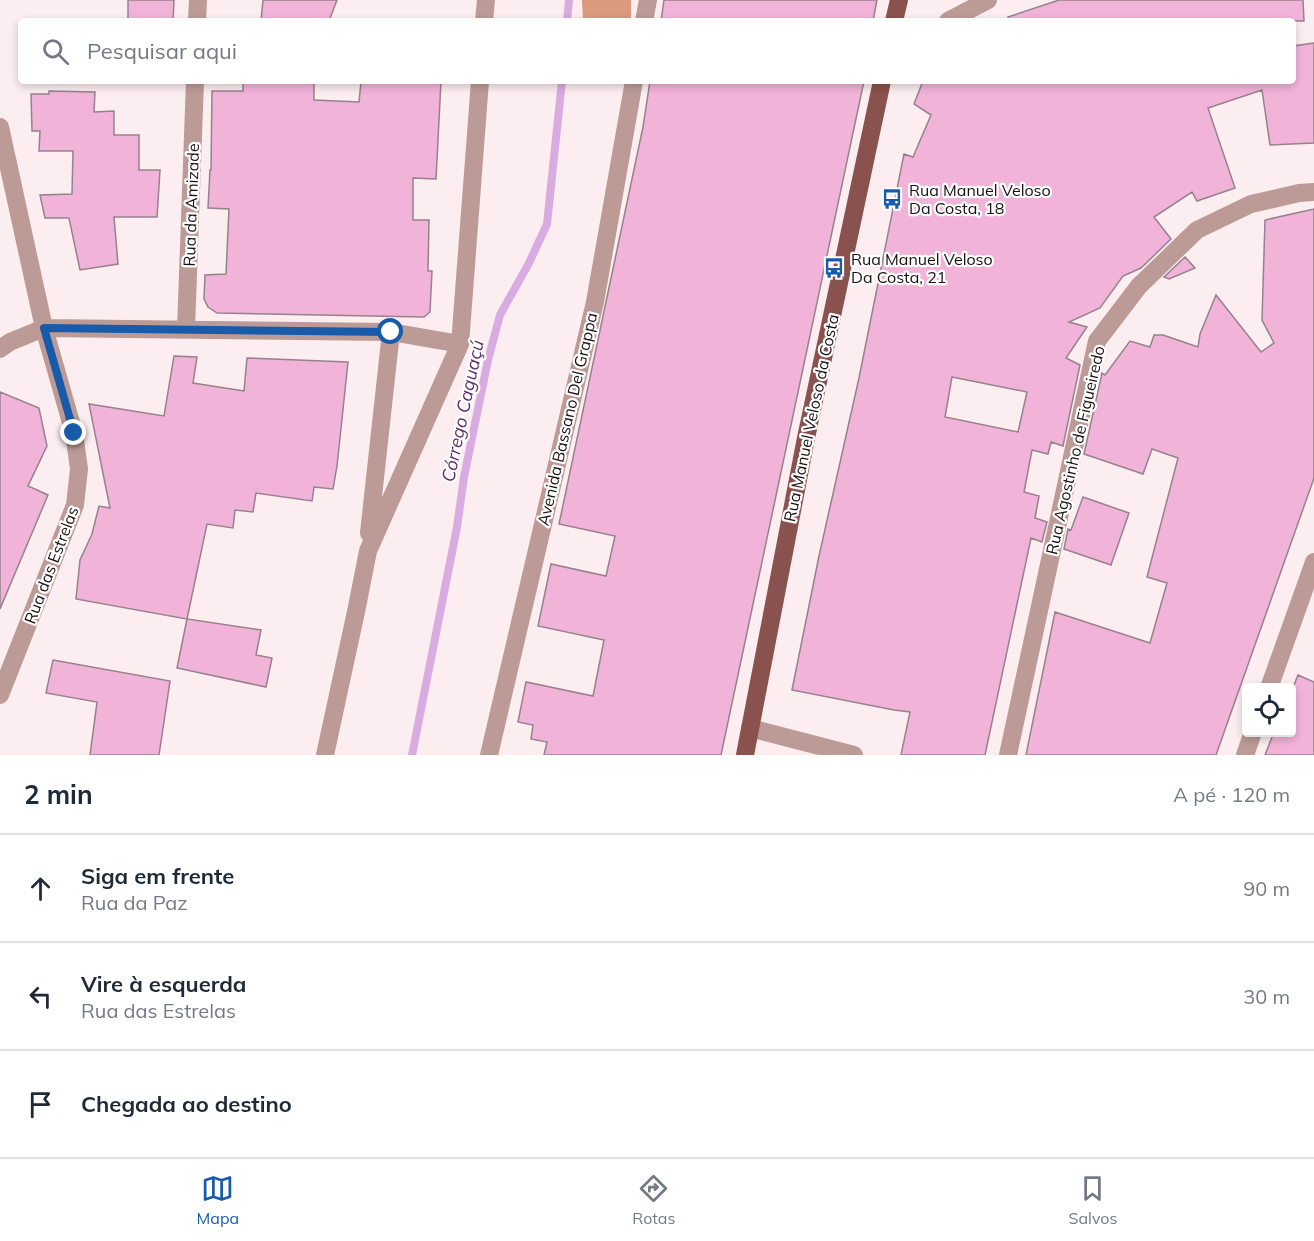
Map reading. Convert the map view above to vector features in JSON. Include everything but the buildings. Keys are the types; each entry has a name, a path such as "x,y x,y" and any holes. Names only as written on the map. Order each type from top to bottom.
{"main road":[{"path":"895,18 899,0"},
{"name":"Rua Manuel Veloso da Costa","path":"745,755 806,438 881,84"}],"street":[{"path":"197,18 198,0"},
{"path":"484,18 486,0"},
{"path":"645,18 648,0"},
{"path":"954,18 988,0"},
{"name":"Rua da Amizade","path":"186,329 195,84"},
{"path":"368,551 460,344 480,84"},
{"name":"Avenida Bassano Del Grappa","path":"489,755 595,302 633,84"},
{"name":"Rua das Estrelas","path":"0,127 44,328 74,433 79,469 75,505 0,695"},
{"name":"Rua Agostinho de Figueiredo","path":"1008,755 1097,341 1138,286 1197,230 1251,204 1299,193 1314,192"},
{"path":"0,349 10,342 44,328 391,332 460,344"},
{"path":"325,755 368,551 391,332"},
{"path":"1270,683 1314,562"},
{"path":"750,728 854,755"},
{"path":"1245,755 1251,737"}],"shaded area":[{"path":"582,0 631,0 631,18 583,18"}],"waterway":[{"name":"Córrego Caguaçú","path":"567,18 569,0"},
{"name":"Córrego Caguaçú","path":"412,755 488,360 500,315 529,263 547,224 562,84"}],"place":[{"name":"Rua Manuel Veloso Da Costa, 18","path":"892,199"},
{"name":"Rua Manuel Veloso Da Costa, 21","path":"834,268"}],"route":[{"path":"74,433 44,328 391,332"}]}
